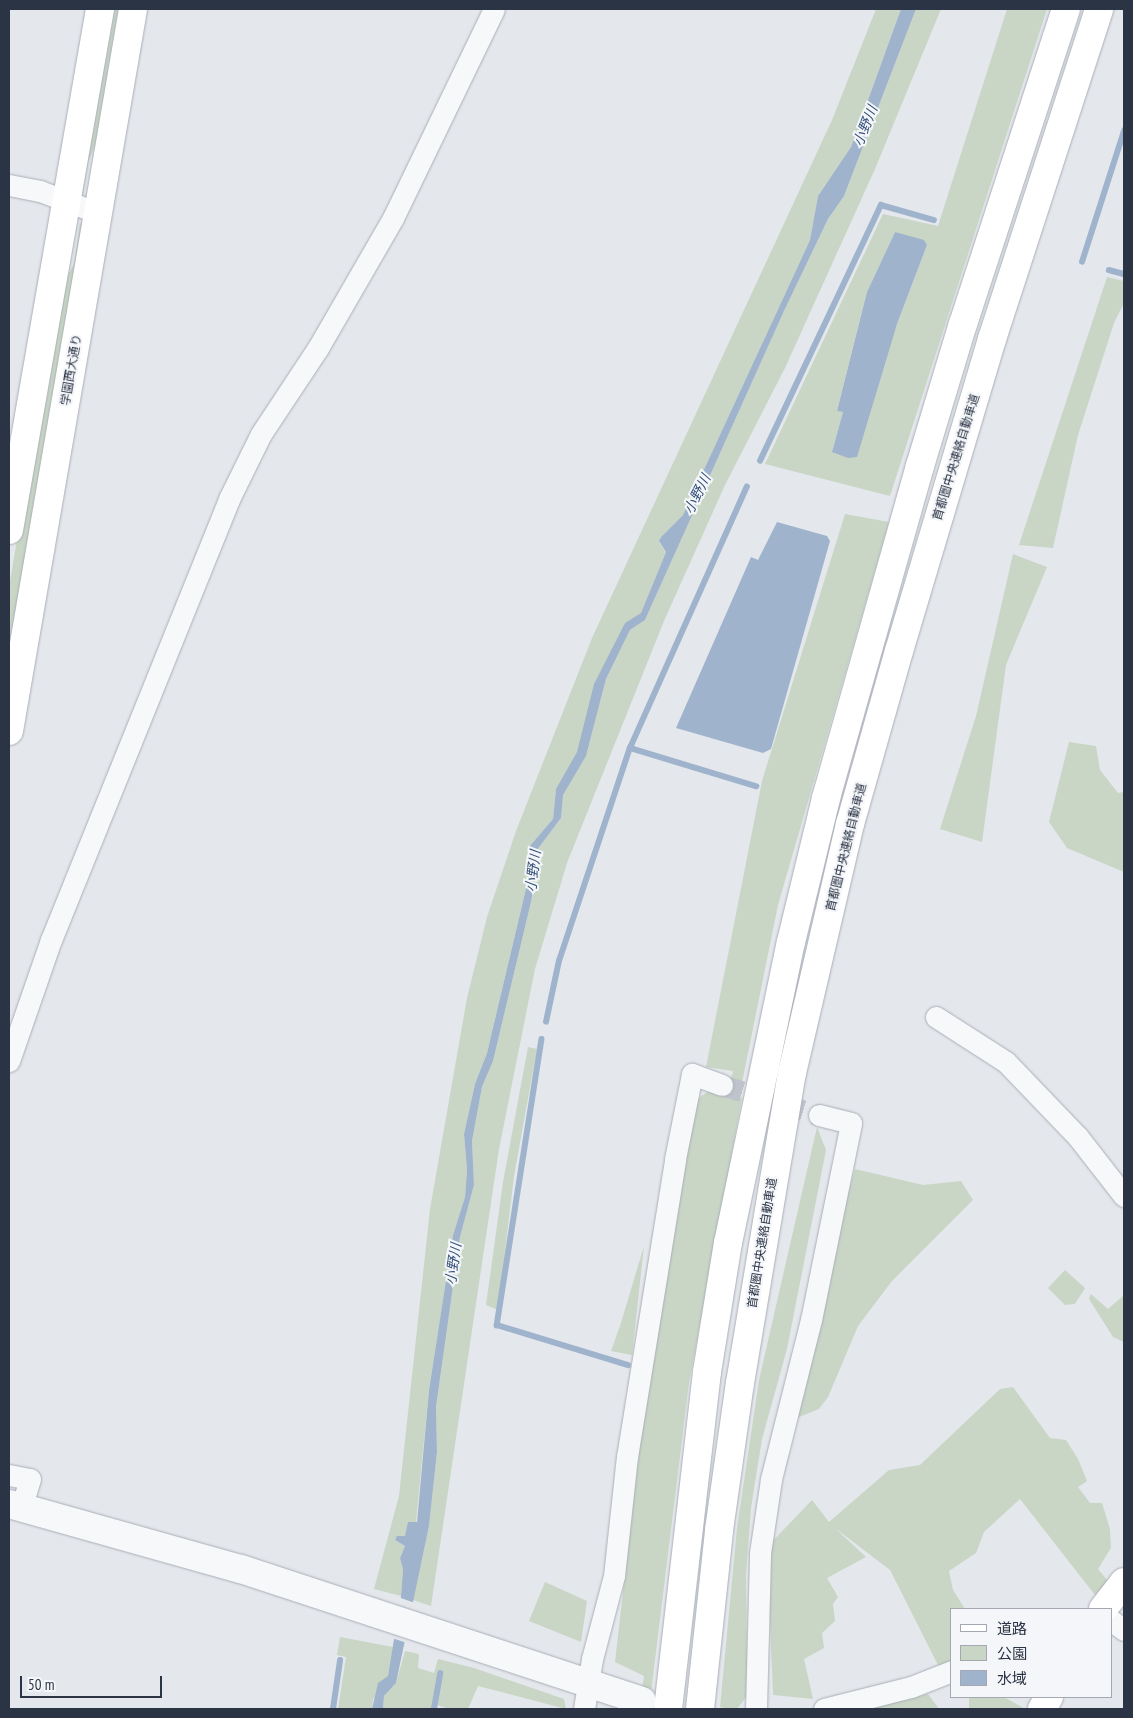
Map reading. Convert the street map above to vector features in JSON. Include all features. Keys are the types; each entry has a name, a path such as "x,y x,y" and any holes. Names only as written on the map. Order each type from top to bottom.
{"main road":[{"path":"9,530 100,9"},
{"name":"学園西大通り","path":"9,731 134,9"},
{"path":"668,1709 707,1372 728,1243 791,942 834,771 920,466 963,324 1066,9"},
{"name":"首都圏中央連絡自動車道","path":"700,1709 730,1452 760,1251 792,1073 850,824 899,651 992,339 1099,9"},
{"path":"1103,1608 1124,1582"},
{"path":"1042,1709 1048,1698"}],"street":[{"path":"9,1061 51,940 229,499 261,434 318,348 393,218 494,9"},
{"path":"9,185 40,191 98,213"},
{"path":"936,1017 1006,1062 1078,1137 1124,1196"},
{"path":"584,1709 588,1682 614,1576 627,1457 675,1159 692,1074 722,1085"},
{"path":"756,1709 760,1553 771,1480 811,1320 851,1123 819,1115"},
{"path":"9,1475 30,1479 15,1505 241,1569 375,1615 642,1700"},
{"path":"1113,1622 1124,1630"},
{"path":"824,1709 911,1687 950,1673"}],"green space":[{"path":"108,9 124,9 104,127 88,162 83,194 79,196"},
{"path":"876,9 901,9 851,147 818,196 810,240 683,515 661,537 659,542 666,552 641,614 625,623 572,766 556,789 553,819 529,847 529,876 487,1053 475,1084 464,1134 467,1170 465,1197 453,1235 429,1390 416,1522 406,1536 395,1540 405,1546 400,1558 403,1569 401,1596 374,1589 399,1496 430,1209 467,998 487,917 516,831 592,638 832,120"},
{"path":"916,9 941,9 875,169 785,368 725,485 664,621 567,863 535,969 499,1149 431,1606 413,1600 429,1526 437,1452 436,1407 460,1237 474,1185 472,1141 482,1087 493,1061 531,902 538,861 537,850 561,818 562,795 586,756 606,679 630,630 645,620 784,311 828,219 844,196"},
{"path":"1007,9 1047,9 890,496 765,464 883,214 938,226","holes":["895,232 927,245 897,324 832,452 843,412 837,411 867,292"]},
{"path":"84,221 9,667 9,587 60,289 74,264 80,224"},
{"path":"1107,277 1124,281 1124,303 1114,323 1078,435 1053,548 1019,545"},
{"path":"845,514 889,522 778,905 742,1083 731,1080 733,1071 706,1067 762,781"},
{"path":"1013,554 1047,567 1006,665 982,842 940,829 976,716"},
{"path":"1069,742 1096,746 1100,770 1118,793 1124,792 1124,872 1067,848 1049,822"},
{"path":"528,1047 537,1049 514,1176 498,1310 486,1305 503,1182"},
{"path":"711,1090 742,1098 689,1383 649,1709 639,1709 644,1676 615,1662 642,1425 693,1107 701,1096"},
{"path":"817,1127 826,1150 787,1349 762,1439 751,1508 746,1575 747,1661 751,1691 737,1709 728,1709 720,1707 737,1528 759,1380"},
{"path":"855,1169 923,1185 961,1181 973,1200 892,1281 858,1326 828,1397 819,1409 794,1419 823,1285"},
{"path":"644,1246 632,1355 611,1351 620,1326"},
{"path":"1065,1270 1085,1288 1075,1304 1065,1305 1048,1288"},
{"path":"1091,1294 1108,1309 1124,1295 1124,1342 1113,1337 1089,1299"},
{"path":"1013,1387 1050,1438 1066,1440 1078,1459 1087,1481 1078,1487 1090,1503 1102,1503 1110,1529 1111,1548 1098,1569 1108,1581 1095,1595 1020,1499 984,1532 976,1553 949,1571 953,1590 964,1608 950,1608 950,1663 939,1667 890,1570 835,1528 866,1557 827,1578 838,1597 833,1604 835,1621 822,1633 824,1648 804,1659 813,1699 773,1695 767,1547 812,1500 829,1522 889,1470 920,1465 1000,1389"},
{"path":"545,1582 587,1601 581,1642 529,1621"},
{"path":"340,1637 393,1647 388,1676 373,1700 372,1709 338,1709 346,1657 337,1655"},
{"path":"405,1651 419,1654 418,1668 434,1673 438,1659 474,1668 564,1699 566,1709 478,1686 468,1709 450,1709 433,1704 432,1709 383,1709 384,1696 396,1683"},
{"path":"928,1694 939,1709 863,1709"},
{"path":"969,1698 1006,1698 1025,1709 969,1709"}],"water":[{"name":"小野川","path":"901,9 916,9 844,196 828,219 784,311 645,620 630,630 606,679 586,756 563,795 561,818 537,850 538,861 531,902 493,1061 482,1087 472,1141 474,1185 460,1237 436,1407 437,1452 429,1526 396,1683 384,1696 383,1709 372,1709 378,1683 388,1676 401,1596 403,1569 400,1558 405,1546 395,1540 397,1536 405,1536 408,1522 417,1522 429,1390 453,1235 465,1197 467,1170 464,1134 475,1084 487,1053 529,876 529,847 553,819 556,789 577,752 594,684 625,623 641,613 666,552 659,541 683,515 810,240 818,196 851,147"},
{"path":"895,232 924,240 927,245 897,324 857,457 848,458 832,452 843,412 837,411 867,292"},
{"path":"777,522 827,536 830,541 771,749 763,753 676,728 751,557 758,560"}],"pier":[{"path":"398,1597 415,1603 407,1643 392,1638"}],"waterway":[{"path":"1082,262 1124,131"},
{"path":"760,461 881,205 934,220"},
{"path":"1109,270 1124,274"},
{"path":"546,1022 559,961 630,748 747,487"},
{"path":"630,748 756,786"},
{"path":"542,1039 497,1325 628,1365"},
{"path":"333,1709 340,1661"},
{"path":"434,1709 440,1674"}],"tunnel":[{"path":"722,1085 819,1115"}]}
